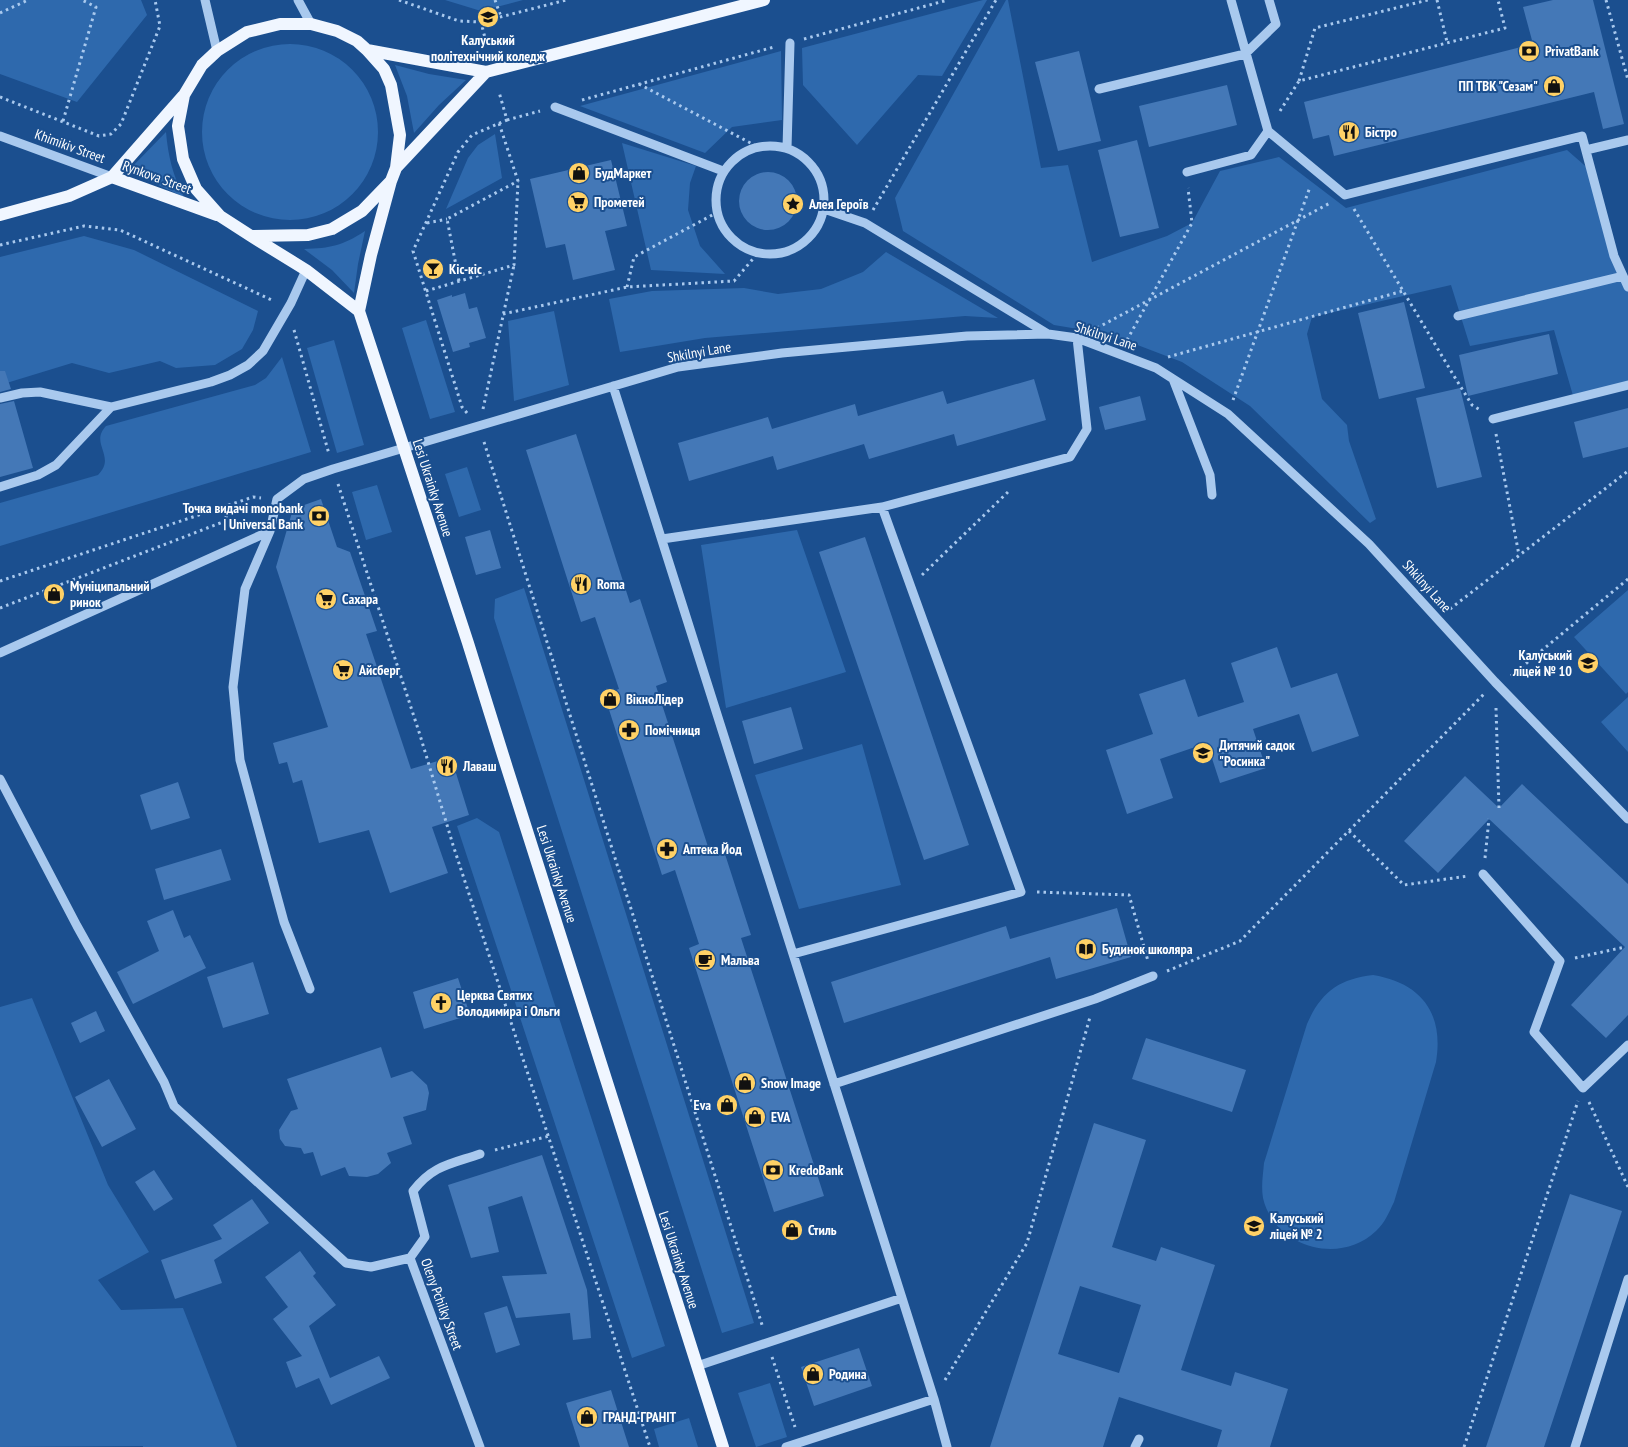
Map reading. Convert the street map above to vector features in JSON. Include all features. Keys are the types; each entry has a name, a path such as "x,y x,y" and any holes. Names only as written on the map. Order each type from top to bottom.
{"main road":[{"path":"367,50 486,72 764,0"},
{"path":"280,24 311,24 337,31 357,42 384,69 393,94 400,135 396,168 371,255 359,311 306,270 220,216 196,189 183,159 178,126 184,95 202,65 217,51 247,32 280,24"},
{"path":"396,168 486,72"},
{"name":"Khimikiv Street","path":"112,177 184,95"},
{"name":"Rynkova Street","path":"0,215 69,196 112,177 220,216"},
{"path":"251,236 308,235 332,229 362,211 391,181"},
{"name":"Lesi Ukrainky Avenue","path":"359,311 468,642 723,1447"}],"street":[{"path":"205,0 217,51"},
{"path":"298,0 311,24"},
{"path":"1231,0 1268,131 1345,195 1582,136 1614,256 1628,287"},
{"path":"1099,89 1245,54 1276,24 1269,0"},
{"path":"787,148 790,43"},
{"path":"556,107 723,171"},
{"path":"1186,172 1251,154 1268,131"},
{"name":"Khimikiv Street","path":"0,136 112,177"},
{"path":"1586,150 1628,140"},
{"path":"773,146 787,148 801,155 812,166 820,179 824,194 824,209 818,226 807,240 793,250 776,254 758,253 744,248 732,240 722,227 716,214 717,184 723,171 732,160 744,152 758,147 773,146"},
{"path":"824,209 865,223 1048,334"},
{"path":"0,398 22,393 40,392 111,407 211,382 230,375 248,364 263,351 288,308 306,270"},
{"path":"1458,316 1623,276"},
{"name":"Shkilnyi Lane","path":"277,499 304,479 334,469 678,367 782,353 967,336 1048,334 1077,338 1156,368 1228,414 1369,544 1495,682 1628,819"},
{"path":"662,539 882,507 1070,457 1087,429 1077,338"},
{"path":"1173,379 1210,475 1212,495"},
{"path":"1493,419 1628,385"},
{"path":"614,386 934,1399 947,1447"},
{"path":"0,487 38,475 56,465 111,407"},
{"path":"277,499 270,531 245,589 233,687 240,760 284,922 310,988"},
{"path":"793,954 1021,892 882,507"},
{"path":"0,653 270,531"},
{"path":"0,779 77,926 164,1082 174,1106 346,1263 371,1267 410,1258"},
{"path":"1483,874 1560,961 1534,1032 1582,1088 1628,1046"},
{"path":"834,1084 1095,999 1153,976"},
{"name":"Oleny Pchilky Street","path":"480,1154 434,1170 420,1181 413,1191 426,1237 410,1258 480,1447"},
{"path":"1575,1447 1628,1280"},
{"path":"697,1366 902,1298"},
{"path":"786,1447 934,1399"}],"path":[{"path":"0,13 28,0"},
{"path":"63,120 96,8 82,0"},
{"path":"0,97 63,120 99,136 111,134 121,124 160,26 155,0"},
{"path":"400,0 459,21 481,22 566,0"},
{"path":"495,0 501,17"},
{"path":"800,1442 479,427 462,407 413,252 458,152 472,135 507,120 948,0"},
{"path":"865,223 996,0"},
{"path":"1268,131 1299,81 1315,28 1428,0"},
{"path":"1437,0 1447,42"},
{"path":"1299,81 1505,28 1498,0"},
{"path":"1606,0 1628,80"},
{"path":"481,22 487,46"},
{"path":"638,84 758,147"},
{"path":"499,92 507,120"},
{"path":"479,427 514,265 518,182 499,123"},
{"path":"1228,414 1316,170"},
{"path":"1120,354 1192,223 1186,172"},
{"path":"426,223 446,219 518,182"},
{"path":"1077,338 1345,195 1472,405"},
{"path":"627,287 634,257 716,214"},
{"path":"446,219 459,282"},
{"path":"0,245 84,226 120,230 288,308 334,469 417,725 456,854 650,1447"},
{"path":"504,314 627,287 734,281 758,253"},
{"path":"426,291 514,265"},
{"path":"1165,358 1403,291"},
{"path":"1493,419 1519,555"},
{"path":"911,586 1035,466"},
{"path":"1447,611 1628,471"},
{"path":"0,580 253,497 277,499"},
{"path":"0,608 228,520 222,508"},
{"path":"1021,892 1129,895 1153,976 1240,942 1495,682 1509,677 1628,579"},
{"path":"1495,682 1499,808"},
{"path":"1348,831 1404,885 1483,874 1489,819"},
{"path":"1560,961 1625,947"},
{"path":"934,1399 1027,1243 1095,999"},
{"path":"1582,1088 1628,1187"},
{"path":"1464,1447 1582,1088"},
{"path":"480,1154 549,1136"}],"shaded area":[{"path":"0,0 141,0 147,15 77,102 0,74"},
{"path":"445,0 523,0 481,11"},
{"path":"987,0 942,76 918,75 857,145 803,85 802,48"},
{"path":"1006,0 1008,0 1041,168 1068,165 1092,262 1167,236 1192,223 1220,171 1279,157 1346,208 1567,150 1591,171 1628,287 1628,385 1574,399 1554,330 1470,346 1451,285 1312,317 1307,334 1322,399 1347,425 1349,441 1376,519 1370,523 1250,406 1182,362 1127,341 1090,331 1054,325 903,231 895,198"},
{"path":"290,44 324,51 346,64 358,76 371,98 378,132 371,166 358,188 346,200 324,213 290,220 256,213 234,200 222,188 209,166 202,132 209,98 222,76 234,64 256,51"},
{"path":"781,51 782,120 732,127 705,153 580,106"},
{"path":"395,65 429,74 466,80 439,105 414,133 407,96"},
{"path":"166,132 172,166 184,197 128,171"},
{"path":"495,134 502,178 446,209 468,158 478,145"},
{"path":"622,143 696,166 690,183 688,210 700,246 725,274 651,270"},
{"path":"365,231 354,293 332,270 304,249 336,245 350,240"},
{"path":"84,236 134,250 258,311 253,330 242,349 215,365 176,368 160,361 109,373 72,363 0,385 0,257"},
{"path":"886,252 998,318 965,316 705,338 620,352 609,299 652,291 744,288 778,294 821,289 863,272"},
{"path":"554,311 569,385 514,401 508,321"},
{"path":"426,320 455,412 430,419 402,328"},
{"path":"334,340 364,445 337,453 307,348"},
{"path":"282,357 311,452 0,546 0,503 98,475 105,462 100,439 106,426 255,385 266,378"},
{"path":"467,467 481,510 459,517 445,474"},
{"path":"377,485 392,532 366,540 352,492"},
{"path":"797,530 846,672 726,708 701,545"},
{"path":"524,588 754,1323 722,1333 494,618 495,599"},
{"path":"1628,590 1628,692 1626,694 1574,637"},
{"path":"1628,697 1628,752 1601,722"},
{"path":"862,744 901,885 799,909 755,775"},
{"path":"477,818 499,832 665,1346 632,1358 457,826"},
{"path":"1373,975 1405,985 1417,993 1426,1004 1433,1015 1436,1029 1438,1045 1436,1062 1394,1202 1382,1224 1361,1242 1345,1248 1327,1249 1310,1246 1294,1239 1280,1229 1270,1215 1262,1194 1264,1163 1312,1013 1318,1003 1332,989 1350,980"},
{"path":"32,998 108,1185 149,1252 98,1280 121,1310 183,1308 237,1447 0,1447 0,1007"},
{"path":"770,1383 787,1437 756,1447 738,1393"},
{"path":"689,1418 698,1447 659,1447 654,1429"}],"building":[{"path":"1553,0 1593,0 1624,124 1603,129 1594,92 1334,156 1329,135 1313,139 1304,102 1533,44 1523,7"},
{"path":"1079,51 1101,141 1058,151 1035,62"},
{"path":"1227,85 1237,125 1149,147 1139,106"},
{"path":"1137,140 1159,228 1120,237 1098,150"},
{"name":"Прометей","path":"611,160 627,226 605,231 615,270 573,280 565,244 546,248 530,179"},
{"path":"762,172 774,172 789,180 797,195 797,207 789,222 774,230 762,230 747,222 739,207 739,195 747,180"},
{"path":"465,293 469,309 477,307 486,338 469,343 470,347 453,352 437,300"},
{"path":"1404,302 1425,388 1379,399 1358,313"},
{"path":"1549,334 1558,374 1468,396 1459,355"},
{"path":"0,371 5,371 11,389 0,392"},
{"path":"1034,379 1046,420 957,446 954,434 869,459 864,444 777,470 773,456 689,481 678,443 768,417 772,429 855,404 858,416 943,391 947,404"},
{"path":"1460,388 1482,477 1437,488 1416,398"},
{"path":"1140,396 1146,420 1105,430 1099,407"},
{"path":"14,401 33,468 0,477 0,404"},
{"path":"1628,408 1628,447 1583,458 1574,422"},
{"path":"576,434 630,603 640,599 667,682 656,686 711,856 724,851 751,935 741,938 824,1196 774,1212 689,948 699,944 675,870 662,875 604,694 619,689 595,617 581,622 526,450"},
{"path":"321,499 337,547 350,552 377,631 366,634 411,769 451,757 469,815 432,827 448,873 390,893 369,830 319,843 302,780 293,783 287,762 279,764 273,743 328,727 276,567 293,509"},
{"path":"490,530 501,568 476,575 465,537"},
{"path":"865,537 969,845 924,860 819,552"},
{"path":"1277,647 1291,688 1337,673 1359,736 1312,752 1299,714 1253,729 1266,768 1220,783 1207,743 1160,759 1173,798 1127,814 1106,750 1153,734 1139,694 1185,679 1198,717 1244,702 1231,663"},
{"path":"791,707 803,749 754,764 742,721"},
{"path":"1465,776 1499,808 1522,784 1628,884 1628,1015 1606,1038 1571,1005 1625,947 1489,819 1438,873 1404,841"},
{"path":"178,782 190,818 151,830 140,795"},
{"path":"221,849 231,880 164,900 155,869"},
{"path":"1117,908 1131,957 1056,979 1050,957 844,1023 831,982 1006,926 1010,939"},
{"path":"173,910 184,938 190,935 206,968 133,1004 117,972 159,951 147,921"},
{"path":"253,962 269,1014 223,1028 207,977"},
{"name":"Церква Святих Володимира і Ольги","path":"458,978 470,1015 424,1029 413,992"},
{"path":"96,1011 105,1031 80,1043 71,1023"},
{"path":"1146,1038 1246,1070 1232,1112 1132,1079"},
{"path":"381,1047 391,1078 412,1071 427,1085 429,1093 426,1110 403,1117 412,1144 387,1153 391,1163 378,1174 367,1177 349,1176 345,1167 321,1176 313,1152 304,1154 301,1148 285,1146 280,1139 279,1130 291,1111 298,1109 287,1079"},
{"path":"109,1079 136,1129 102,1147 75,1097"},
{"path":"1094,1123 1146,1140 1112,1247 1156,1261 1161,1247 1215,1265 1181,1370 1231,1386 1235,1372 1288,1389 1270,1447 1217,1447 1222,1430 1119,1397 1103,1447 990,1447","holes":["1080,1286 1141,1305 1119,1373 1058,1354"]},
{"path":"542,1155 587,1290 591,1338 573,1340 570,1313 516,1318 502,1276 547,1274 522,1196 488,1207 499,1252 471,1258 448,1185"},
{"path":"154,1170 173,1199 154,1211 135,1182"},
{"path":"1570,1194 1622,1211 1544,1447 1486,1447"},
{"path":"252,1199 269,1223 214,1260 222,1283 175,1299 161,1260 222,1239 213,1225"},
{"path":"300,1251 316,1273 313,1276 336,1305 309,1326 330,1378 379,1356 390,1378 331,1405 319,1378 296,1388 286,1362 302,1356 273,1319 288,1307 265,1277"},
{"path":"507,1306 520,1345 496,1353 484,1313"},
{"path":"859,1348 872,1386 814,1406 801,1367"},
{"path":"611,1390 629,1447 580,1447 566,1403"}],"place":[{"name":"Калуський політехнічний коледж","path":"488,17"},
{"name":"PrivatBank","path":"1529,51"},
{"name":"ПП ТВК \"Сезам\"","path":"1554,86"},
{"name":"Бістро","path":"1349,132"},
{"name":"БудМаркет","path":"579,173"},
{"name":"Прометей","path":"578,202"},
{"name":"Алея Героїв","path":"793,204"},
{"name":"Кіс-кіс","path":"433,269"},
{"name":"Точка видачі monobank | Universal Bank","path":"319,516"},
{"name":"Roma","path":"581,584"},
{"name":"Муніципальний ринок","path":"54,594"},
{"name":"Сахара","path":"326,599"},
{"name":"Калуський ліцей № 10","path":"1588,663"},
{"name":"Айсберг","path":"343,670"},
{"name":"ВікноЛідер","path":"610,699"},
{"name":"Помічниця","path":"629,730"},
{"name":"Дитячий садок \"Росинка\"","path":"1203,753"},
{"name":"Лаваш","path":"447,766"},
{"name":"Аптека Йод","path":"667,849"},
{"name":"Будинок школяра","path":"1086,949"},
{"name":"Мальва","path":"705,960"},
{"name":"Церква Святих Володимира і Ольги","path":"441,1003"},
{"name":"Snow Image","path":"745,1083"},
{"name":"Eva","path":"727,1105"},
{"name":"ЕVA","path":"755,1117"},
{"name":"KredoBank","path":"773,1170"},
{"name":"Калуський ліцей № 2","path":"1254,1226"},
{"name":"Стиль","path":"792,1230"},
{"name":"Родина","path":"813,1374"},
{"name":"ГРАНД-ГРАНІТ","path":"587,1417"}]}
